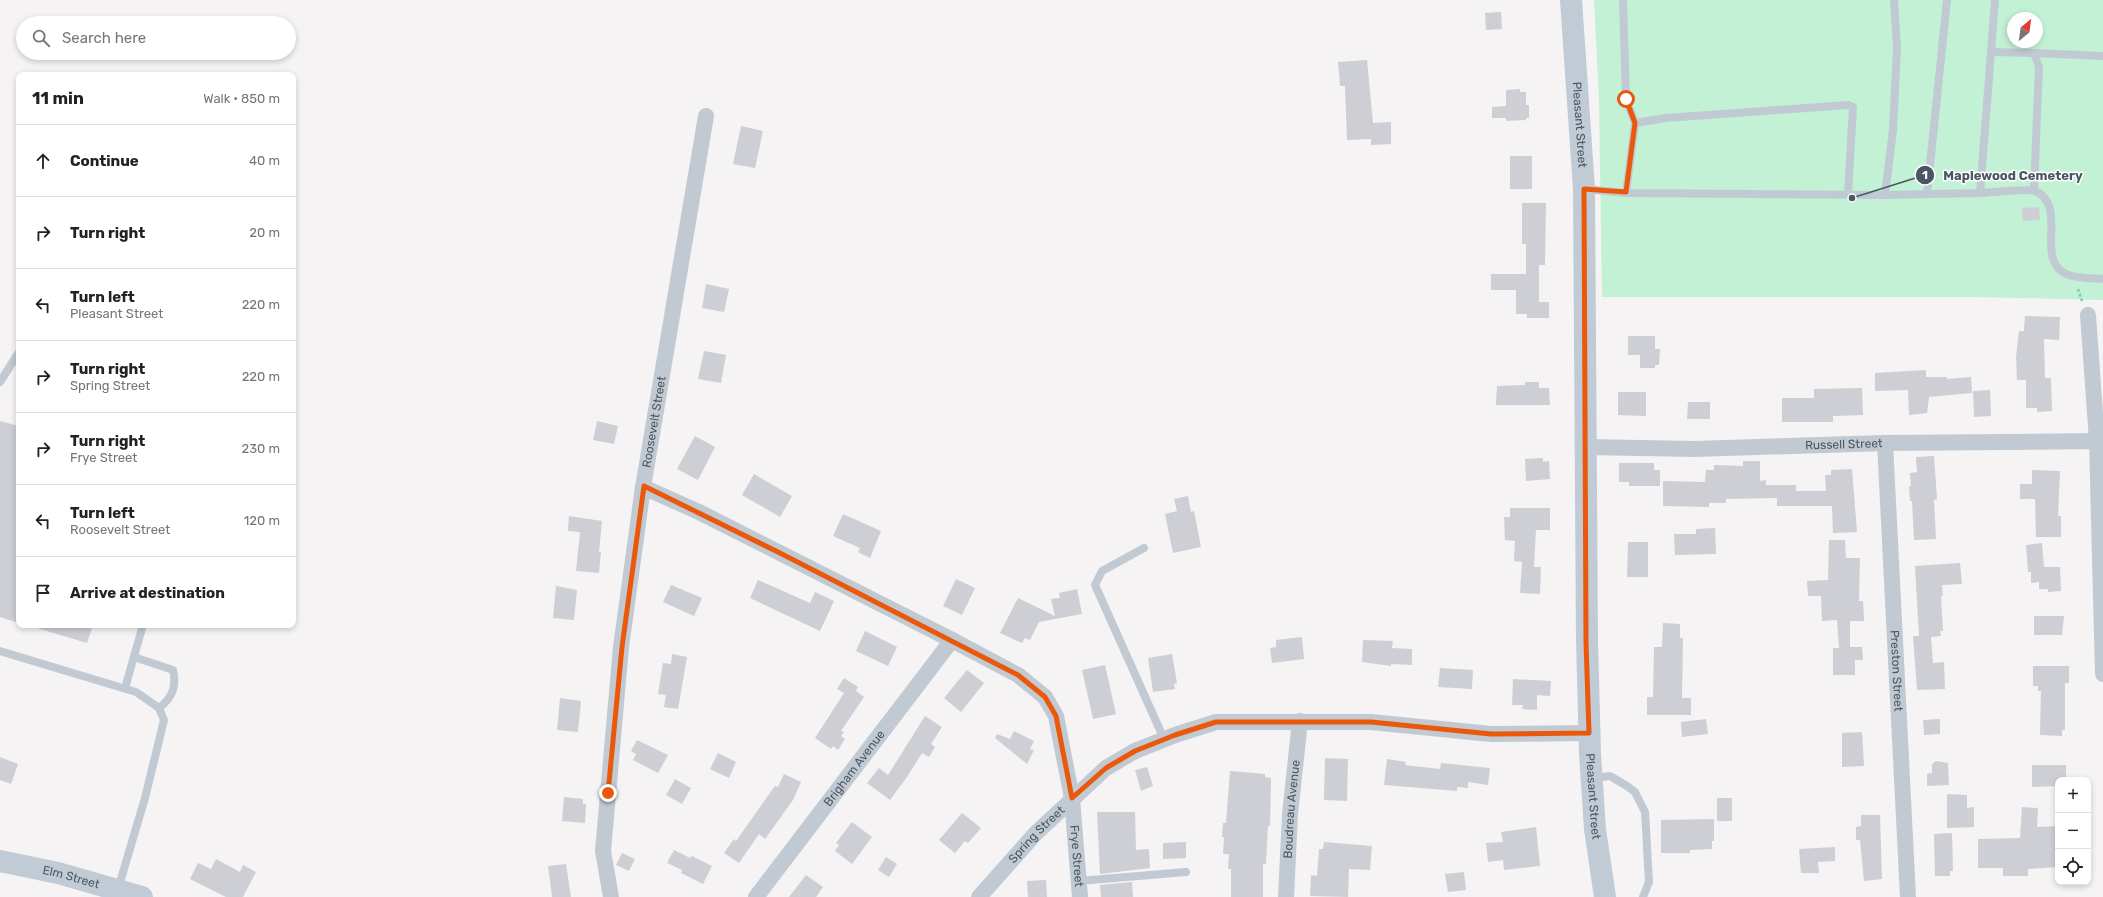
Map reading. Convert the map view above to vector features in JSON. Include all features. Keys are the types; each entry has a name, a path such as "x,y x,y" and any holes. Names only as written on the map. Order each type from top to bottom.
{"street":[{"name":"Pleasant Street","path":"1571,0 1584,189 1587,672 1589,733 1595,829 1605,897"},
{"name":"Roosevelt Street","path":"611,897 604,851 622,647 644,486 706,116"},
{"path":"2088,315 2100,441 2103,674"},
{"name":"Russell Street","path":"1586,447 1695,448 1885,443 2100,441"},
{"name":"Preston Street","path":"1885,443 1908,897"},
{"name":"Frye Street","path":"644,486 699,512 952,640 1018,675 1045,697 1056,716 1072,798 1080,897"},
{"name":"Brigham Avenue","path":"756,897 952,640"},
{"name":"Boudreau Avenue","path":"1286,897 1290,814 1300,721"},
{"name":"Spring Street","path":"979,897 1036,833 1106,768 1135,751 1164,739 1216,722 1371,722 1491,734 1589,733"},
{"name":"Elm Street","path":"0,861 58,873 142,897"}],"lane":[{"path":"1623,0 1626,99 1635,123 1626,192"},
{"path":"1885,195 1892,130 1897,48 1894,0"},
{"path":"1927,194 1947,0"},
{"path":"1980,193 1995,0"},
{"path":"1991,52 2103,56"},
{"path":"2034,54 2040,67 2034,190"},
{"path":"1635,123 1666,118 1848,105 1853,107 1848,194"},
{"path":"1584,189 1626,192 1885,195 2034,190 2044,196 2050,208 2051,251 2057,267 2066,274 2079,278 2103,279"},
{"path":"0,382 16,357"},
{"path":"1144,548 1102,570 1095,585 1164,739"},
{"path":"125,688 142,628"},
{"path":"0,651 125,688 136,692 159,708 164,720 145,798 118,890"},
{"path":"134,657 173,670 175,683 171,696 159,708"},
{"path":"1591,778 1610,776 1627,786 1635,792 1645,812 1649,882 1643,897"},
{"path":"1079,881 1186,872"}],"path":[{"path":"2079,278 2078,292 2088,315"}],"green space":[{"path":"1594,0 2103,0 2103,300 1974,297 1602,297 1599,99"}],"building":[{"path":"1501,12 1502,29 1486,30 1485,13"},
{"path":"1367,60 1373,123 1391,122 1391,144 1371,145 1371,139 1347,140 1345,86 1340,86 1338,62"},
{"path":"1520,89 1520,92 1526,92 1526,105 1529,105 1529,118 1526,118 1526,120 1506,121 1506,118 1492,118 1492,107 1506,106 1506,90"},
{"path":"741,126 763,131 755,168 733,164"},
{"path":"1510,156 1532,156 1532,189 1510,189"},
{"path":"1522,203 1546,203 1545,265 1539,265 1539,302 1549,302 1549,318 1527,318 1527,314 1516,314 1516,290 1491,290 1491,274 1526,274 1526,244 1522,244"},
{"path":"2039,207 2040,220 2023,221 2022,208"},
{"path":"706,284 729,289 724,312 702,308"},
{"path":"2025,316 2060,317 2059,340 2044,339 2045,378 2051,378 2052,411 2037,412 2037,408 2026,408 2026,380 2017,380 2016,357 2019,331 2024,331"},
{"path":"1628,336 1655,336 1655,349 1660,349 1659,365 1655,365 1655,368 1640,368 1640,355 1628,355"},
{"path":"704,351 726,355 721,383 698,379"},
{"path":"1926,370 1926,377 1947,377 1947,379 1971,377 1972,393 1929,397 1927,413 1909,415 1908,390 1875,391 1875,373"},
{"path":"1525,382 1539,382 1539,388 1549,388 1550,405 1496,405 1497,386 1525,385"},
{"path":"1862,388 1863,415 1833,416 1833,422 1782,422 1782,398 1814,398 1814,389"},
{"path":"1990,390 1991,416 1974,417 1973,391"},
{"path":"1618,392 1646,392 1646,416 1618,415"},
{"path":"1688,402 1710,402 1710,419 1687,419"},
{"path":"0,421 16,425 16,622 0,617"},
{"path":"597,421 618,426 614,444 593,440"},
{"path":"695,436 715,447 698,480 677,469"},
{"path":"1934,456 1937,499 1934,500 1936,539 1914,540 1912,501 1910,501 1909,486 1911,486 1910,473 1917,472 1916,457"},
{"path":"1543,458 1543,462 1549,461 1550,479 1526,481 1525,459"},
{"path":"1743,461 1760,461 1760,481 1766,480 1766,485 1796,485 1796,491 1826,491 1825,475 1831,475 1831,470 1852,469 1857,532 1833,533 1832,506 1777,506 1777,498 1726,499 1726,503 1709,503 1709,507 1663,506 1663,481 1705,482 1706,470 1714,470 1714,465 1743,466"},
{"path":"1619,463 1654,463 1654,470 1660,470 1660,486 1629,486 1629,482 1619,482"},
{"path":"2032,470 2060,471 2058,516 2061,516 2061,537 2036,537 2035,499 2020,499 2020,484 2032,484"},
{"path":"754,474 792,496 780,517 742,495"},
{"path":"1188,496 1191,512 1194,511 1201,547 1173,553 1165,514 1177,511 1174,499"},
{"path":"1510,508 1550,508 1550,530 1536,530 1534,567 1541,567 1540,594 1520,593 1522,562 1514,561 1515,541 1505,540 1504,517 1510,517"},
{"path":"843,514 881,531 870,558 858,552 860,548 833,536"},
{"path":"569,516 602,521 599,552 601,552 599,573 576,571 580,532 568,531"},
{"path":"1715,528 1716,554 1675,555 1674,534 1696,534 1696,529"},
{"path":"1829,540 1845,540 1846,558 1860,558 1859,601 1863,601 1864,621 1850,621 1850,647 1862,647 1863,660 1855,660 1855,675 1833,675 1833,648 1839,648 1837,620 1822,621 1821,596 1808,596 1807,581 1828,580"},
{"path":"1628,542 1648,542 1648,577 1627,577"},
{"path":"2042,543 2044,567 2060,567 2061,591 2048,592 2048,589 2039,589 2039,582 2031,583 2031,572 2028,572 2026,545"},
{"path":"1960,563 1962,584 1942,585 1943,596 1941,596 1943,631 1940,631 1941,636 1931,637 1933,663 1944,662 1945,689 1917,690 1913,636 1919,636 1915,566"},
{"path":"956,579 975,588 962,615 943,606"},
{"path":"758,580 810,603 815,592 834,601 820,631 750,598"},
{"path":"671,585 702,598 694,616 663,602"},
{"path":"556,586 577,590 574,620 553,618"},
{"path":"1077,589 1082,614 1039,622 1030,640 1025,638 1022,643 1000,633 1018,598 1055,616 1051,599 1060,598 1059,593"},
{"path":"2034,616 2064,616 2062,635 2034,635"},
{"path":"1663,623 1680,624 1680,638 1683,638 1682,698 1691,698 1691,715 1647,715 1647,697 1653,697 1654,647 1662,647"},
{"path":"37,628 92,628 87,643"},
{"path":"865,631 897,647 888,666 856,651"},
{"path":"1302,637 1304,659 1272,663 1270,648 1276,647 1276,640"},
{"path":"1363,640 1393,641 1392,648 1412,649 1412,665 1391,664 1391,666 1362,662"},
{"path":"672,654 687,657 678,709 664,707 666,695 658,694 663,663 671,664"},
{"path":"1172,654 1177,683 1174,684 1175,689 1153,692 1148,658"},
{"path":"1105,665 1116,714 1093,719 1082,670"},
{"path":"2033,666 2069,666 2069,683 2065,683 2065,730 2062,730 2062,736 2040,735 2041,691 2038,691 2038,686 2033,686"},
{"path":"1440,668 1473,670 1472,689 1438,687"},
{"path":"967,670 984,683 961,712 944,698"},
{"path":"844,678 858,687 856,691 864,697 841,731 844,732 841,736 845,739 838,750 833,746 831,749 815,738 844,693 837,689"},
{"path":"1513,679 1551,681 1550,696 1537,695 1537,710 1522,709 1523,705 1512,705"},
{"path":"560,698 581,701 578,732 557,730"},
{"path":"925,716 942,727 931,744 935,747 929,757 922,753 890,800 867,783 879,768 888,775"},
{"path":"1706,719 1708,734 1682,737 1681,722"},
{"path":"1940,719 1940,734 1924,735 1923,720"},
{"path":"1014,731 1034,741 1030,749 1034,750 1027,764 995,738 997,734 1010,739"},
{"path":"1862,732 1864,766 1842,767 1842,733"},
{"path":"637,740 668,755 658,773 633,760 636,754 631,751"},
{"path":"718,753 736,762 729,778 710,769"},
{"path":"0,757 18,764 11,784 0,780"},
{"path":"1325,758 1348,759 1347,801 1324,800"},
{"path":"1387,759 1406,762 1405,765 1440,769 1441,763 1490,768 1488,785 1468,782 1468,788 1457,787 1457,791 1384,785"},
{"path":"1936,761 1948,763 1949,785 1927,786 1927,774 1932,773 1932,764"},
{"path":"2032,765 2066,765 2066,777 2055,777 2055,786 2032,787"},
{"path":"1147,767 1153,786 1141,791 1135,770"},
{"path":"1230,771 1265,774 1265,777 1271,778 1270,826 1268,826 1266,864 1263,864 1263,897 1231,897 1231,869 1228,869 1229,854 1223,854 1224,837 1222,837 1223,823 1226,823"},
{"path":"784,774 801,782 793,800 765,839 759,834 739,863 724,853 734,839 736,841 775,786 778,787"},
{"path":"675,779 691,788 682,804 666,795"},
{"path":"1947,794 1967,795 1967,808 1974,807 1974,827 1947,828"},
{"path":"564,797 583,799 583,804 586,804 585,823 562,821"},
{"path":"1717,798 1732,798 1732,821 1717,821"},
{"path":"2022,807 2038,808 2037,827 2055,826 2055,867 2028,869 2028,876 2003,876 2003,868 1978,868 1978,839 2020,838"},
{"path":"1097,812 1135,812 1136,850 1149,849 1150,868 1100,874"},
{"path":"962,813 981,828 968,843 965,841 955,853 939,840"},
{"path":"1861,815 1880,815 1882,879 1864,881 1860,840 1856,840 1856,827 1861,826"},
{"path":"1714,819 1714,841 1712,841 1712,849 1690,850 1690,853 1661,853 1661,820"},
{"path":"852,822 872,837 852,864 835,851 839,845 836,843"},
{"path":"1536,827 1540,866 1504,870 1503,860 1488,862 1486,843 1503,842 1501,832"},
{"path":"1952,833 1953,871 1950,871 1950,876 1935,876 1934,834"},
{"path":"1186,842 1186,858 1163,859 1163,843"},
{"path":"1324,842 1372,846 1370,870 1349,869 1348,897 1310,896 1311,875 1317,876 1319,849 1323,849"},
{"path":"1835,847 1835,861 1818,862 1819,873 1801,873 1799,849"},
{"path":"674,850 690,858 692,856 712,866 703,884 681,873 682,870 667,863"},
{"path":"622,853 635,859 629,871 616,865"},
{"path":"886,857 897,864 889,877 878,870"},
{"path":"216,859 240,872 243,865 256,872 243,897 226,897 190,879 198,863 211,869"},
{"path":"566,864 571,897 552,897 548,866"},
{"path":"1464,872 1466,890 1448,892 1445,874"},
{"path":"806,875 823,887 816,897 789,897"},
{"path":"1046,880 1047,897 1028,897 1027,881"},
{"path":"1132,882 1133,897 1101,897 1100,885"}],"place":[{"name":"Maplewood Cemetery","path":"1852,198"}],"route":[{"path":"608,793 622,647 644,486 699,512 1018,675 1045,697 1056,716 1064,750 1072,798 1106,768 1135,751 1175,735 1216,722 1371,722 1491,734 1589,733 1586,642 1587,494 1584,189 1626,192 1635,123 1626,99"}]}
